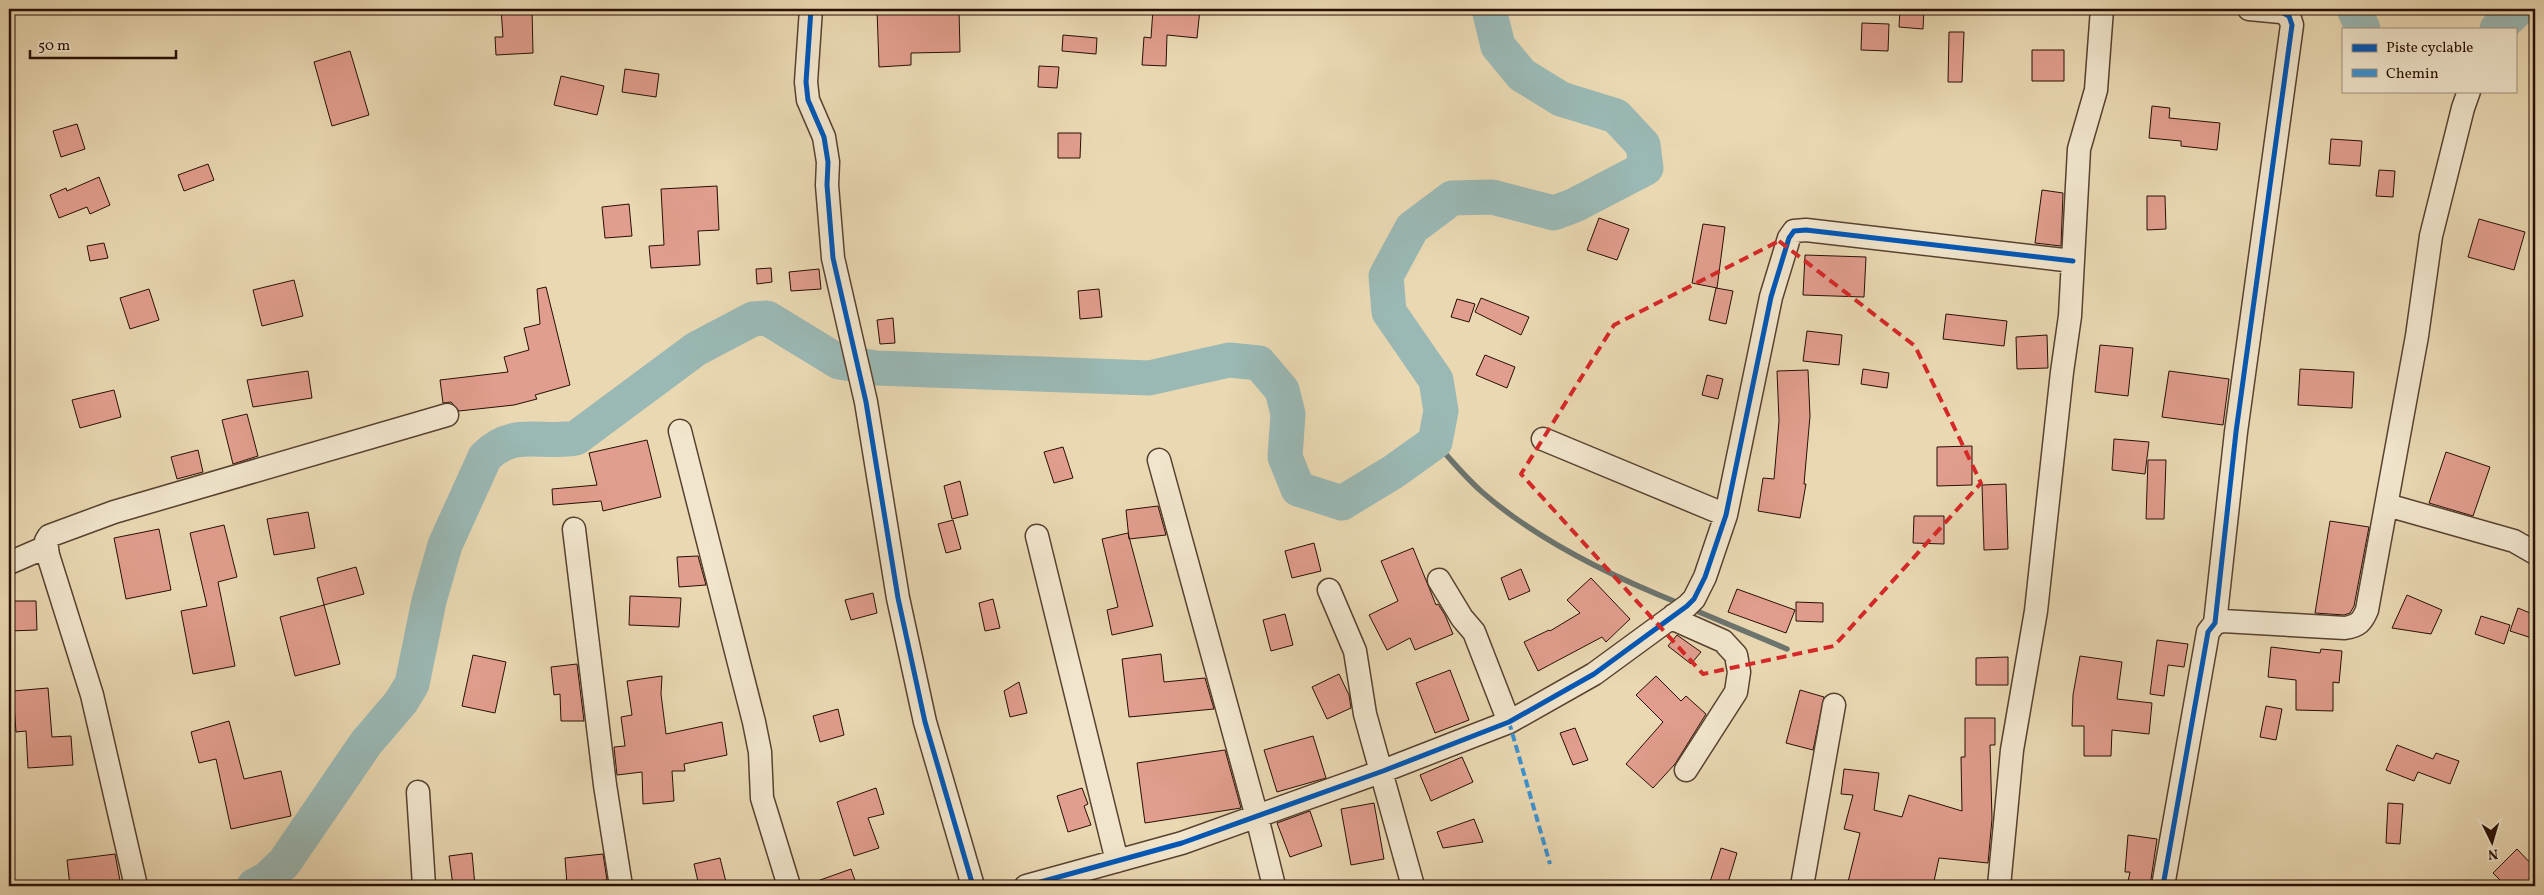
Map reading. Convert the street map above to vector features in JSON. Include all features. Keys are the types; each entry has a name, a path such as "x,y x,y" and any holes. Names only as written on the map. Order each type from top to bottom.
{"street":[{"path":"811,9 806,82 808,100 824,137 828,162 827,186 833,258 866,402 898,598 925,722 974,886"},
{"path":"2000,886 2012,750 2036,611 2062,372 2070,316 2079,149 2096,90 2102,9"},
{"path":"2163,886 2208,632 2214,623 2239,402 2292,25 2288,16 2281,12 2248,9"},
{"path":"2214,623 2223,621 2355,627 2363,620 2367,610 2387,505 2417,336 2431,236 2469,92"},
{"path":"1026,886 1182,842 1383,771 1509,722 1594,674 1694,599 1705,577 1726,516 1771,297 1789,238 1794,231 1806,230 2073,261"},
{"path":"136,886 92,696 46,547 46,541 50,536 114,512 447,416"},
{"path":"680,431 754,722 760,752 762,798 789,886"},
{"path":"1542,439 1726,516"},
{"path":"1159,460 1257,816 1274,886"},
{"path":"2387,505 2514,541 2535,553"},
{"path":"574,529 605,785 621,886"},
{"path":"1037,536 1117,861"},
{"path":"9,563 46,547"},
{"path":"1439,580 1462,618 1474,632 1509,722"},
{"path":"1328,590 1355,651 1366,714 1413,886"},
{"path":"1674,615 1678,621 1723,641 1736,655 1739,672 1736,692 1686,770"},
{"path":"1802,886 1834,705"},
{"path":"418,792 424,886"}],"highlighted area":[{"path":"1779,241 1915,346 1981,483 1834,646 1703,674 1521,474 1614,325"}],"building":[{"path":"501,9 532,9 533,53 496,55 495,37 503,37"},
{"path":"877,9 959,9 960,52 911,53 911,65 879,67"},
{"path":"1153,9 1200,9 1197,38 1167,35 1166,66 1142,65 1144,37 1151,38"},
{"path":"1900,9 1924,9 1923,29 1899,27"},
{"path":"1862,23 1889,24 1888,51 1861,50"},
{"path":"1949,32 1964,32 1962,82 1948,82"},
{"path":"1063,35 1097,38 1096,54 1062,51"},
{"path":"2032,50 2064,50 2064,81 2032,81"},
{"path":"350,51 369,115 332,126 314,62"},
{"path":"1039,66 1059,67 1057,88 1038,87"},
{"path":"625,69 659,74 656,97 622,92"},
{"path":"561,76 604,86 597,115 554,105"},
{"path":"2152,106 2170,108 2169,118 2220,123 2217,150 2181,146 2181,141 2149,138"},
{"path":"77,124 85,149 61,157 53,131"},
{"path":"1058,133 1081,133 1080,158 1058,158"},
{"path":"2331,139 2362,141 2360,166 2329,164"},
{"path":"208,164 214,180 184,191 178,175"},
{"path":"2379,170 2395,171 2393,197 2376,196"},
{"path":"99,177 110,205 90,214 87,207 59,218 50,195 66,188 67,191"},
{"path":"717,186 719,230 698,231 700,265 651,268 649,246 664,245 661,189"},
{"path":"2042,190 2063,193 2061,246 2035,243"},
{"path":"2147,196 2165,196 2166,229 2147,230"},
{"path":"629,204 632,236 605,238 602,207"},
{"path":"1599,218 1629,229 1617,260 1587,250"},
{"path":"2479,219 2525,232 2514,270 2468,257"},
{"path":"1703,224 1725,227 1717,288 1692,283"},
{"path":"104,243 108,258 90,261 87,246"},
{"path":"1805,255 1866,257 1864,297 1803,295"},
{"path":"771,268 772,282 757,284 756,269"},
{"path":"819,269 821,289 791,291 789,272"},
{"path":"294,280 303,316 262,326 253,290"},
{"path":"546,287 570,385 535,395 537,399 514,405 459,411 451,402 443,403 440,380 508,372 504,357 529,350 524,328 540,324 537,289"},
{"path":"1716,288 1733,291 1726,324 1709,320"},
{"path":"149,289 159,320 130,329 120,298"},
{"path":"1099,289 1102,317 1080,319 1078,291"},
{"path":"1481,298 1529,317 1521,335 1475,312"},
{"path":"1457,299 1475,304 1469,322 1451,317"},
{"path":"1946,314 2007,321 2004,346 1943,339"},
{"path":"893,318 895,343 880,344 877,320"},
{"path":"1807,331 1842,335 1839,365 1803,361"},
{"path":"2047,335 2048,368 2017,369 2016,337"},
{"path":"2100,345 2133,348 2128,396 2095,392"},
{"path":"1485,355 1515,367 1507,388 1476,375"},
{"path":"1863,369 1889,373 1887,388 1861,384"},
{"path":"2300,369 2354,372 2352,408 2298,405"},
{"path":"1808,370 1810,416 1804,484 1806,484 1800,518 1758,511 1763,478 1774,479 1779,421 1777,371"},
{"path":"308,371 312,398 253,407 247,380"},
{"path":"2169,371 2229,379 2223,425 2162,417"},
{"path":"1707,375 1723,379 1718,399 1702,395"},
{"path":"114,390 121,417 80,428 72,400"},
{"path":"247,414 258,456 233,464 222,420"},
{"path":"2114,439 2149,442 2145,474 2112,470"},
{"path":"647,440 661,497 603,511 601,501 553,505 552,489 597,485 589,453"},
{"path":"1972,446 1972,485 1937,486 1937,447"},
{"path":"1063,447 1073,478 1054,483 1044,452"},
{"path":"198,450 203,472 177,479 171,457"},
{"path":"2446,452 2490,467 2473,516 2429,503"},
{"path":"2148,460 2166,460 2164,519 2146,519"},
{"path":"960,481 968,515 952,519 944,486"},
{"path":"2006,484 2008,549 1984,550 1982,485"},
{"path":"1158,506 1166,535 1129,539 1126,510"},
{"path":"308,512 315,548 274,555 267,519"},
{"path":"1914,516 1944,516 1944,544 1913,543"},
{"path":"953,520 961,549 946,553 938,524"},
{"path":"2330,521 2369,527 2354,606 2350,613 2344,615 2315,613"},
{"path":"224,525 237,577 218,582 235,666 193,674 181,611 207,606 190,533"},
{"path":"159,529 171,590 126,599 114,538"},
{"path":"1128,533 1153,626 1112,635 1107,610 1118,607 1102,539"},
{"path":"1314,543 1321,571 1292,578 1285,551"},
{"path":"1413,548 1436,605 1438,604 1445,615 1453,634 1415,650 1410,638 1387,650 1369,615 1398,601 1381,561"},
{"path":"698,556 706,585 679,587 677,557"},
{"path":"356,567 364,594 324,605 317,578"},
{"path":"1521,569 1530,591 1509,600 1501,578"},
{"path":"1591,578 1630,619 1606,642 1602,637 1538,671 1524,642 1550,631 1580,613 1567,600"},
{"path":"1737,589 1795,610 1786,633 1728,612"},
{"path":"873,593 877,613 851,620 845,600"},
{"path":"2407,595 2442,610 2431,634 2392,628"},
{"path":"630,596 681,598 679,627 629,625"},
{"path":"993,599 1000,628 985,631 979,603"},
{"path":"9,601 36,601 37,630 9,631"},
{"path":"1796,602 1823,603 1823,622 1796,621"},
{"path":"324,605 340,664 295,676 280,617"},
{"path":"2518,608 2535,615 2535,639 2510,631"},
{"path":"1285,614 1293,645 1271,651 1263,620"},
{"path":"2481,616 2510,625 2504,644 2475,634"},
{"path":"1677,635 1701,652 1691,664 1668,646"},
{"path":"2157,640 2188,644 2184,667 2168,665 2164,696 2150,694"},
{"path":"2271,647 2320,653 2321,649 2342,651 2339,683 2333,682 2333,711 2296,710 2296,680 2268,677"},
{"path":"1161,654 1164,682 1205,678 1214,709 1129,717 1122,659"},
{"path":"473,655 506,662 495,713 462,706"},
{"path":"2080,656 2122,662 2117,699 2152,703 2149,734 2112,730 2111,756 2084,756 2084,726 2072,726 2073,695"},
{"path":"2008,657 2008,685 1976,685 1976,658"},
{"path":"577,664 584,721 561,721 560,694 554,695 551,667"},
{"path":"1450,670 1469,720 1435,733 1416,683"},
{"path":"1339,674 1349,695 1351,708 1327,719 1312,687"},
{"path":"662,676 661,694 666,734 722,722 727,755 684,764 685,771 672,771 674,801 643,804 642,772 617,775 614,747 625,746 621,717 632,715 627,681"},
{"path":"1656,676 1681,701 1686,696 1706,714 1675,764 1653,788 1626,764 1663,722 1636,695"},
{"path":"1019,682 1027,713 1010,717 1004,691"},
{"path":"48,688 52,737 71,736 73,765 28,768 26,731 16,732 13,691"},
{"path":"1800,690 1824,697 1813,750 1786,743"},
{"path":"2266,706 2282,709 2276,740 2260,737"},
{"path":"838,709 844,735 820,742 813,716"},
{"path":"1965,718 1995,718 1995,745 1990,745 1992,819 1988,863 1939,858 1933,886 1847,886 1860,833 1844,829 1853,795 1841,794 1844,769 1879,773 1874,810 1902,817 1909,795 1962,811 1961,757 1965,757"},
{"path":"229,721 244,779 281,771 291,816 231,829 216,759 199,763 191,732"},
{"path":"1575,728 1588,760 1573,765 1560,733"},
{"path":"1313,736 1326,778 1277,792 1264,750"},
{"path":"2397,745 2433,759 2436,753 2459,761 2450,784 2418,772 2414,781 2386,770"},
{"path":"1225,750 1241,808 1145,823 1137,763"},
{"path":"1462,757 1473,782 1431,801 1420,775"},
{"path":"876,788 884,814 868,818 879,848 854,856 837,802"},
{"path":"1082,788 1088,804 1084,806 1091,825 1068,832 1057,796"},
{"path":"1374,803 1384,859 1351,865 1341,809"},
{"path":"2388,803 2403,804 2400,844 2386,843"},
{"path":"1310,811 1322,846 1290,857 1277,823"},
{"path":"1474,819 1483,842 1443,848 1437,832"},
{"path":"2128,835 2157,839 2150,886 2127,886 2130,872 2125,872"},
{"path":"1721,848 1737,853 1727,886 1710,882"},
{"path":"2517,849 2535,868 2535,886 2506,886 2493,873"},
{"path":"472,853 475,886 453,886 449,856"},
{"path":"115,854 121,886 70,886 67,860"},
{"path":"603,854 607,880 567,884 565,858"},
{"path":"720,858 727,886 699,886 694,864"},
{"path":"851,869 857,886 810,886 809,884"}],"waterway":[{"path":"254,886 267,879 284,863 366,743 401,702 412,684 429,601 445,545 485,457 496,448 517,440 576,438 696,349 753,319 767,318 839,362 876,368 1149,378 1229,360 1259,363 1282,390 1288,414 1285,457 1298,489 1342,503 1393,472 1435,442 1441,411 1436,380 1389,312 1386,276 1412,228 1452,198 1492,197 1554,213 1575,205 1646,168 1643,145 1616,116 1561,99 1522,75 1498,46 1489,9"},
{"path":"2354,9 2363,28"},
{"path":"2498,28 2518,9"},
{"path":"1435,442 1482,492 1527,526 1603,570 1681,604"},
{"path":"1692,609 1787,649"}],"marked path":[{"path":"1509,722 1550,864"}],"cycle path":[{"path":"811,9 806,82 808,100 824,137 828,162 827,185 833,258 866,402 898,598 925,722 973,886"},
{"path":"2163,886 2208,632 2215,623 2236,432 2292,25 2289,16 2281,12 2249,9"},
{"path":"1026,886 1182,843 1383,771 1509,722 1594,674 1687,606 1694,599 1705,577 1726,515 1771,297 1789,238 1794,231 1806,230 2073,261"}]}
